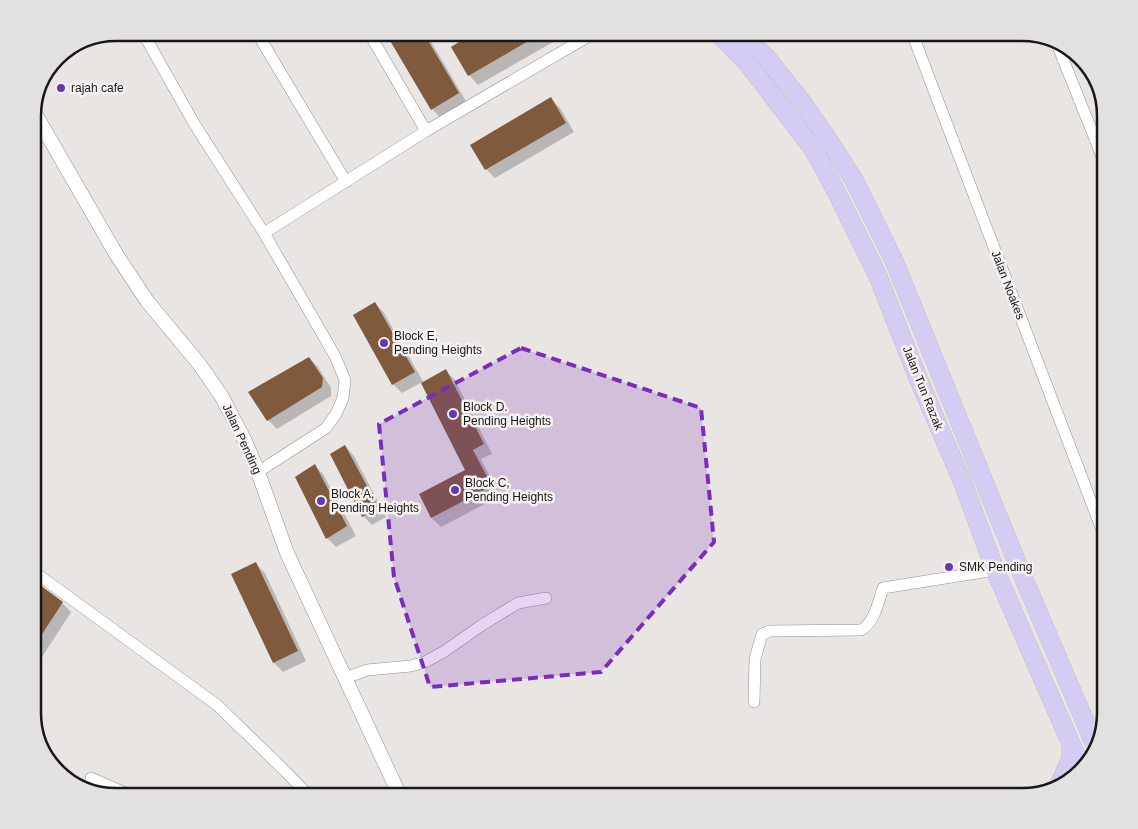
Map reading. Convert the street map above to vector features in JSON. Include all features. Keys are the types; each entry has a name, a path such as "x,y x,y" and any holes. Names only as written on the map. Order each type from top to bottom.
{"highway":[{"name":"Jalan Tun Razak","path":"726,41 748,64 812,150 877,274 918,378 963,483 995,570 1079,761"},
{"name":"Jalan Tun Razak","path":"751,41 802,102 828,139 854,180 891,255 1018,566 1092,739"},
{"path":"1064,775 1071,758 1072,744"}],"street":[{"path":"148,41 195,125 264,234 335,356 345,380 343,398 336,414 326,428 258,472"},
{"path":"262,41 346,182"},
{"path":"374,41 426,131"},
{"path":"264,234 426,131 579,41"},
{"name":"Jalan Noakes","path":"915,41 1097,515"},
{"path":"1060,52 1097,142"},
{"name":"Jalan Pending","path":"41,124 116,254 147,301 200,365 222,397 245,441 258,472 286,553 396,788"},
{"path":"754,702 754,659 762,634 770,631 861,630 868,626 872,619 883,588 995,570"},
{"path":"41,579 217,705 301,788"},
{"path":"345,678 367,670 412,666 424,662 445,651 518,603 546,598"},
{"path":"91,778 113,788"}],"highlighted area":[{"path":"521,348 701,408 714,542 601,672 430,687 394,577 379,424"}],"building":[{"path":"390,41 428,41 459,93 431,110"},
{"path":"461,41 528,41 468,76 451,47"},
{"path":"551,97 566,123 485,170 470,145"},
{"name":"Block E, Pending Heights","path":"375,302 415,372 392,385 353,315"},
{"path":"309,357 323,378 322,387 267,421 248,392"},
{"path":"446,369 484,444 473,450 492,486 431,518 419,494 465,470 421,383"},
{"path":"345,445 378,507 362,517 330,454"},
{"name":"Block A, Pending Heights","path":"315,464 347,526 326,539 295,477"},
{"path":"256,562 298,651 273,663 231,574"},
{"path":"41,586 63,602 41,636"}],"place":[{"name":"rajah cafe","path":"61,88"},
{"name":"Block E, Pending Heights","path":"384,343"},
{"name":"Block D. Pending Heights","path":"453,414"},
{"name":"Block C, Pending Heights","path":"455,490"},
{"name":"Block A, Pending Heights","path":"321,501"},
{"name":"SMK Pending","path":"949,567"}]}
